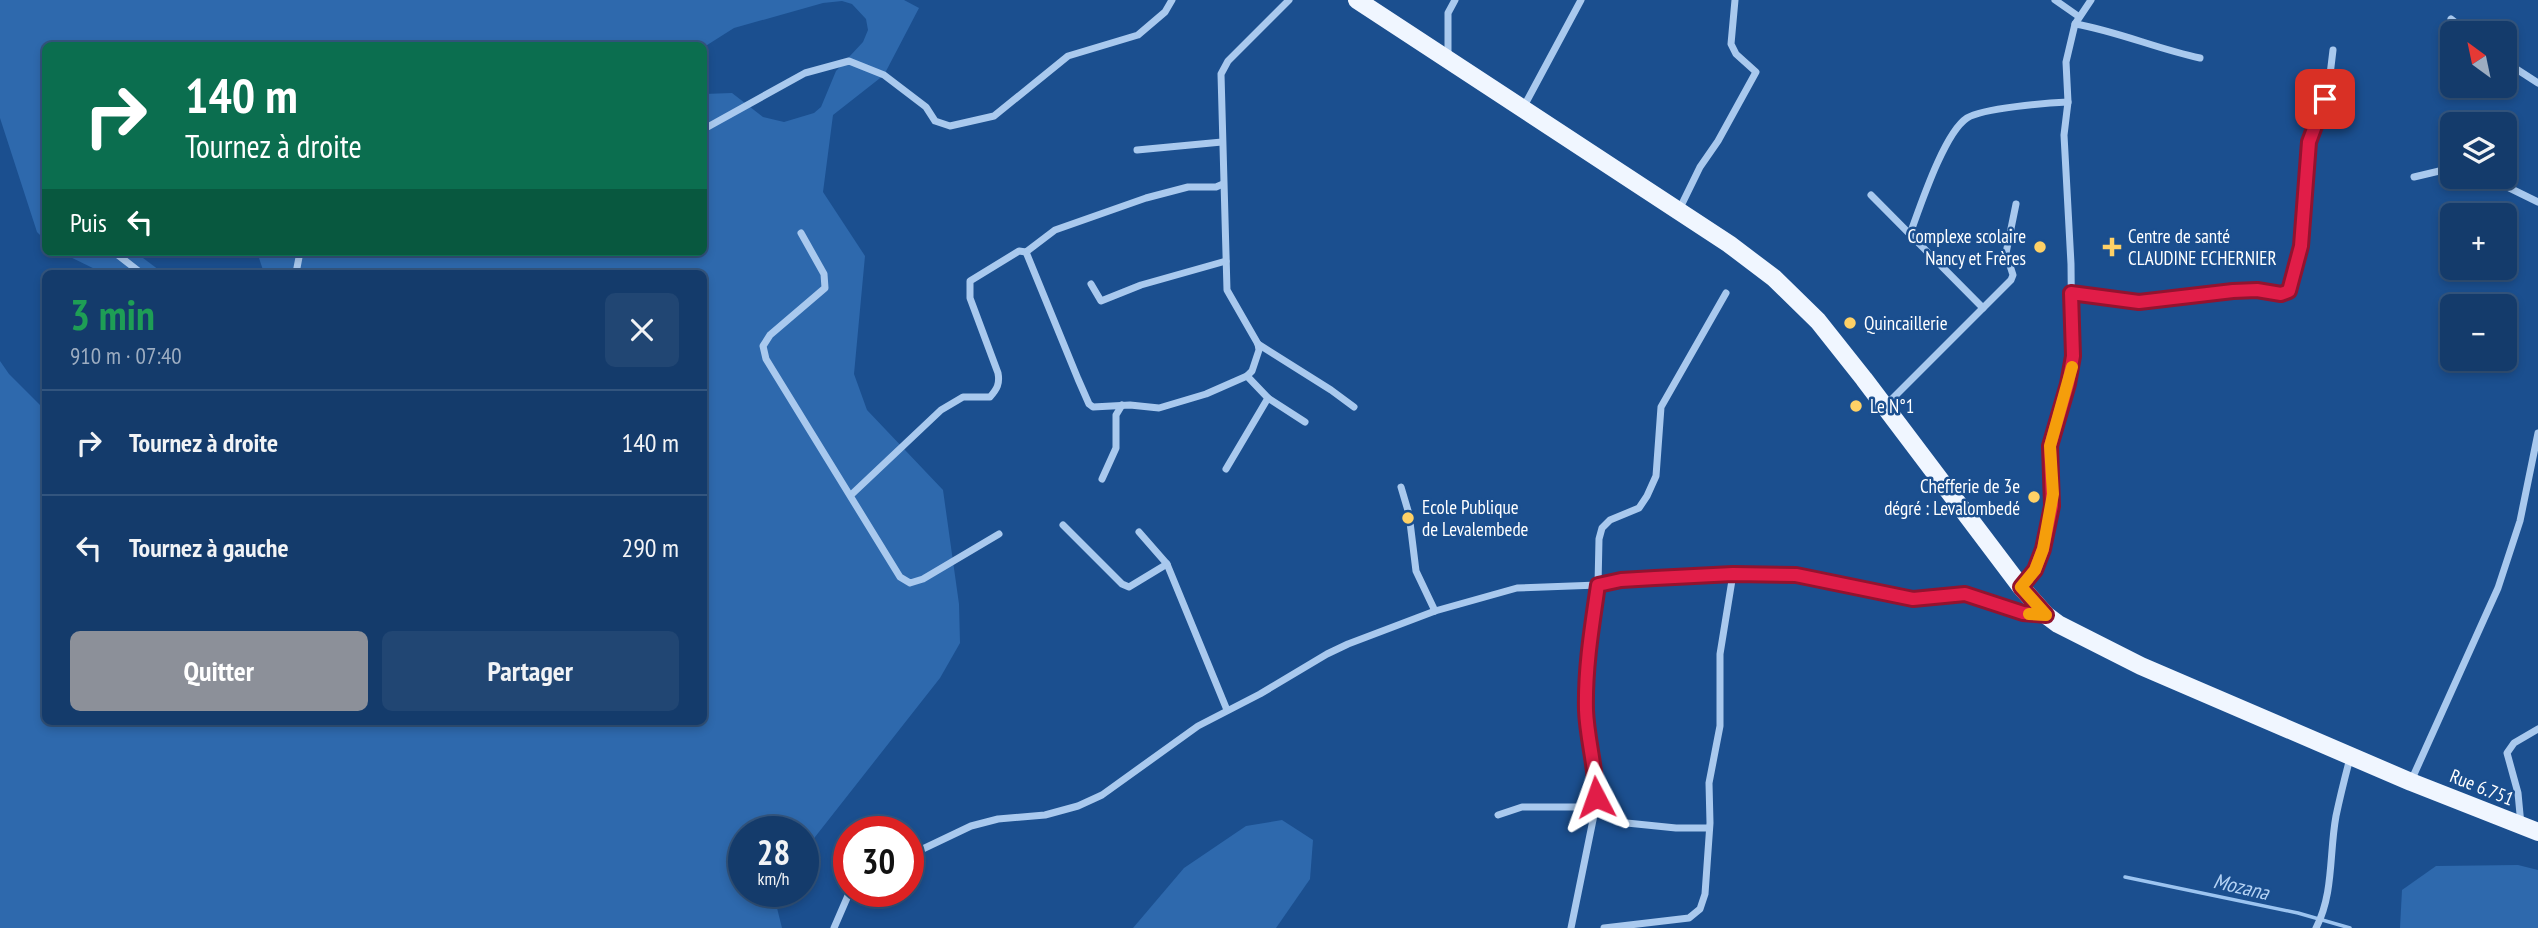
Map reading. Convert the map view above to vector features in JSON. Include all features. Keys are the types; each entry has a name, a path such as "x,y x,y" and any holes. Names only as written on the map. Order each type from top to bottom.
{"main road":[{"name":"Rue 6.751","path":"1357,0 1729,244 1774,278 1818,321 2021,587 2046,615 2076,634 2141,666 2411,782 2530,829"}],"street":[{"path":"707,127 805,73 849,61 884,75 926,107 935,121 950,126 994,116 1068,56 1138,34 1165,12 1172,0"},
{"path":"1289,0 1223,67 1221,74 1227,290 1258,344 1322,383 1354,407"},
{"path":"1448,60 1448,13 1455,0"},
{"path":"1523,109 1581,0"},
{"path":"1678,211 1700,167 1718,141 1756,72 1733,50 1731,44 1735,0"},
{"path":"2055,0 2077,20 2162,50 2200,58"},
{"path":"2021,587 2035,570 2043,549 2052,506 2050,446 2073,356 2064,135 2068,102 2066,62 2077,20 2091,0"},
{"path":"2071,293 2139,302 2233,291 2257,290 2281,294 2289,291 2301,246 2309,142 2321,114 2329,83 2333,50"},
{"path":"2517,69 2538,83"},
{"path":"1910,234 1936,169 1961,123 1980,112 2068,102"},
{"path":"1137,150 1222,142"},
{"path":"2414,177 2440,172"},
{"path":"851,495 941,410 963,397 990,397 995,392 1000,382 998,373 970,298 970,281 1019,251 1026,252 1055,230 1146,198 1188,187 1216,187 1223,184"},
{"path":"2511,189 2538,202"},
{"path":"1871,195 1983,308"},
{"path":"1884,406 2011,280 2013,275 2006,253 2017,204"},
{"path":"801,233 824,274 825,288 770,335 763,346 766,359 900,577 910,583 923,579 999,534"},
{"path":"1026,252 1089,404 1098,408 1122,405 1159,408 1206,394 1247,376 1257,358 1258,344"},
{"path":"119,256 137,270"},
{"path":"1091,284 1101,301 1141,285 1226,261"},
{"path":"1571,928 1594,811 1596,774 1586,709 1590,642 1598,585 1599,539 1602,528 1610,520 1639,508 1647,496 1656,476 1661,407 1726,293"},
{"path":"1247,376 1268,398 1305,422"},
{"path":"1226,469 1268,398"},
{"path":"1102,479 1116,447 1116,415 1122,405"},
{"path":"2411,782 2498,588 2520,521 2538,433"},
{"path":"1401,487 1409,514 1416,571 1435,611"},
{"path":"1063,525 1122,584 1129,587 1167,564"},
{"path":"1139,532 1167,564 1227,710"},
{"path":"1604,928 1689,918 1700,909 1705,894 1709,783 1720,726 1720,654 1733,574"},
{"path":"924,848 971,826 998,819 1066,811 1102,795 1198,726 1348,644 1435,611 1517,588 1598,585 1621,580 1733,574 1796,575 1913,599 1965,594 2023,613 2046,615"},
{"path":"2530,829 2507,752 2514,743 2538,729"},
{"path":"2316,927 2329,887 2336,817 2351,754"},
{"path":"1499,815 1531,806 1582,807 1618,822 1676,828 1709,828"},
{"path":"834,928 843,907"}],"shaded area":[{"path":"0,0 904,0 919,8 884,75 833,115 823,192 865,256 854,374 867,410 943,490 959,604 960,643 940,678 819,832 819,816 728,816 728,907 778,907 782,928 0,928 0,361 9,374 42,407 42,725 707,725 707,270 263,270 258,256 707,256 707,94 732,93 763,117 784,122 814,113 821,107 836,71 863,42 868,30 866,19 852,4 842,1 823,3 734,28 707,45 707,42 42,42 42,237 37,232 0,118"},
{"path":"68,256 140,256 159,270 97,270"},
{"path":"1282,820 1313,840 1310,879 1276,928 1133,928 1184,868 1246,826"},
{"path":"2518,865 2538,870 2538,928 2400,928 2402,890 2436,866"}],"waterway":[{"name":"Mozana","path":"2125,877 2298,913 2350,928"}],"slow traffic":[{"path":"2029,614 2046,615 2021,587 2035,570 2043,549 2053,494 2050,446 2072,367"}],"place":[{"name":"Complexe scolaire Nancy et Frères","path":"2040,247"},
{"name":"Centre de santé CLAUDINE ECHERNIER","path":"2112,247"},
{"name":"Quincaillerie","path":"1850,323"},
{"name":"Le N°1","path":"1856,406"},
{"name":"Chefferie de 3e dégré : Levalombedé","path":"2034,497"},
{"name":"Ecole Publique de Levalembede","path":"1408,518"}],"route":[{"path":"1596,797 1596,774 1586,709 1590,642 1598,585 1621,580 1733,574 1796,575 1913,599 1965,594 2023,613 2046,615 2021,587 2035,570 2043,549 2052,506 2050,446 2072,368 2071,293 2139,302 2233,291 2257,290 2281,294 2289,291 2301,246 2309,142 2325,99"}]}
